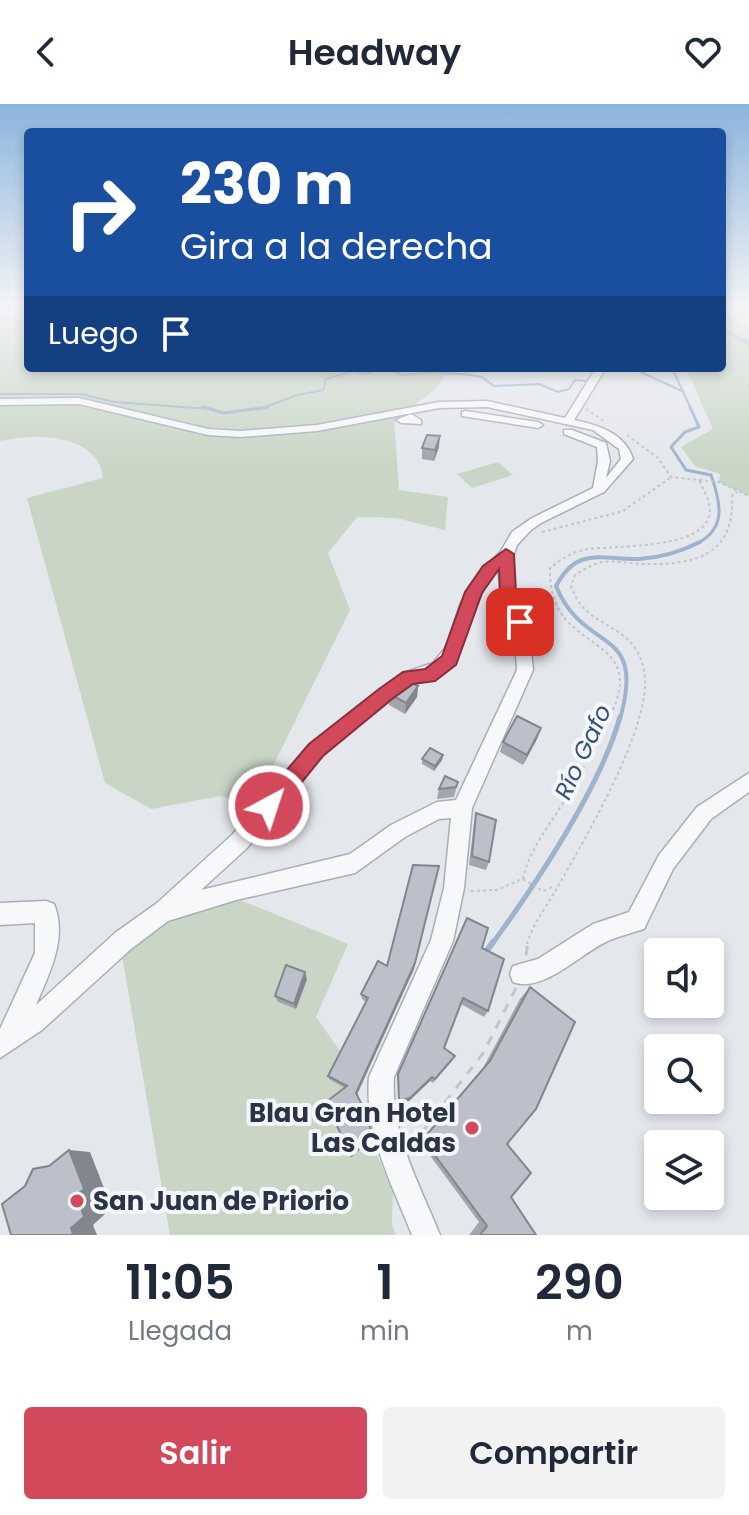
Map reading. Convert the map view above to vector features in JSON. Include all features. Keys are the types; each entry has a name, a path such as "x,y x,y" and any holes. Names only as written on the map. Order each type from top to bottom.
{"street":[{"path":"571,416 598,372"},
{"path":"0,402 79,401 196,429 240,434 317,428 439,405 510,407 571,416 601,425 624,448 627,459 618,474 600,489 537,520 517,536 474,592 450,660 429,676 409,677 316,750 240,841 34,1022 5,1041"},
{"path":"417,422 401,420 446,413 486,415 595,440 605,451 600,489"},
{"path":"426,1235 402,1176 378,1093 382,1077 442,941 454,888 462,808 525,670 527,650 508,593 506,554"},
{"path":"521,974 542,969 601,932 636,921 666,862 704,813 749,781"},
{"path":"162,912 236,890 355,863 398,831 437,811 462,808"},
{"path":"0,914 46,912 46,954 5,1041"}],"path":[{"path":"726,360 749,387"},
{"path":"583,396 586,401 583,407 601,425"},
{"path":"628,436 666,465 671,477"},
{"path":"541,532 623,511 671,477 719,482 749,496"},
{"path":"454,888 483,893 507,888 523,879 526,864 570,792 614,709 620,683 616,662 557,614 548,588 550,568 579,551 663,545 693,538 707,528 712,519 712,497 699,480"},
{"path":"411,1146 472,1075 508,1009 521,974 528,940 617,776 639,721 646,674 624,635 596,622 580,608 571,586 575,575 601,563 664,564 696,558 714,550 730,536 735,513 732,496 737,492"},
{"path":"523,879 540,890 556,886"}],"green space":[{"path":"0,357 24,357 24,372 487,372 445,375 436,389 394,420 399,490 448,497 445,530 396,518 357,517 328,553 350,610 272,768 257,806 221,796 151,809 105,783 27,498 103,478 99,463 78,444 63,440 30,437 0,441"},
{"path":"726,357 749,357 749,496 719,482 720,474 695,466 681,447 713,429 688,372 726,372"},
{"path":"498,462 513,475 472,488 457,474"},
{"path":"233,897 348,944 316,1017 343,1055 352,1157 370,1141 393,1189 392,1224 396,1235 170,1235 121,949 169,916"}],"building":[{"path":"427,435 440,436 435,450 422,448"},
{"path":"407,681 418,686 406,703 389,694"},
{"path":"517,716 541,728 527,755 503,742"},
{"path":"430,748 443,755 435,766 422,759"},
{"path":"445,776 458,782 456,787 439,789"},
{"path":"476,813 496,820 489,862 472,856"},
{"path":"413,865 439,866 415,963 356,1093 368,1117 372,1138 351,1156 326,1102 347,1086 328,1076 368,998 361,994 378,961 387,966"},
{"path":"467,918 488,928 482,948 504,959 488,1011 463,998 444,1048 455,1056 435,1079 432,1077 410,1098 399,1101 398,1074"},
{"path":"286,965 305,972 294,1004 275,996"},
{"name":"Blau Gran Hotel Las Caldas","path":"530,987 575,1022 536,1109 507,1144 531,1173 511,1197 536,1235 480,1235 487,1226 423,1139 490,1061"},
{"path":"69,1150 84,1189 77,1195 84,1217 71,1228 73,1235 11,1235 2,1204 25,1186 33,1169 49,1166"}],"waterway":[{"path":"264,408 297,395 323,390 326,379 350,372"},
{"path":"357,372 372,372"},
{"path":"395,372 403,375 434,372"},
{"path":"434,372 482,377 494,386 539,384 558,392 569,389 575,380 586,381"},
{"path":"641,372 683,391"},
{"name":"Río Gafo","path":"674,372 683,391"},
{"name":"Río Gafo","path":"683,391 691,409"},
{"path":"0,394 81,394 114,402 210,409"},
{"path":"203,407 210,409"},
{"path":"264,408 268,407"},
{"name":"Río Gafo","path":"690,407 699,427 685,432 671,447 686,470 711,475 719,505 713,531 698,543"},
{"path":"210,409 224,413 264,408"},
{"path":"260,409 264,408"},
{"name":"Río Gafo","path":"620,719 626,689 625,668 619,653 582,623 568,608 556,586 564,573 582,560 654,557 698,543"},
{"name":"Río Gafo","path":"492,944 565,835 598,774 620,717"},
{"name":"Río Gafo","path":"488,949 493,942"}],"place":[{"name":"Blau Gran Hotel Las Caldas","path":"472,1128"},
{"name":"San Juan de Priorio","path":"77,1201"}],"route":[{"path":"269,806 316,750 385,694 409,677 429,676 450,660 474,592 488,570 506,554 508,593 520,622"}]}
